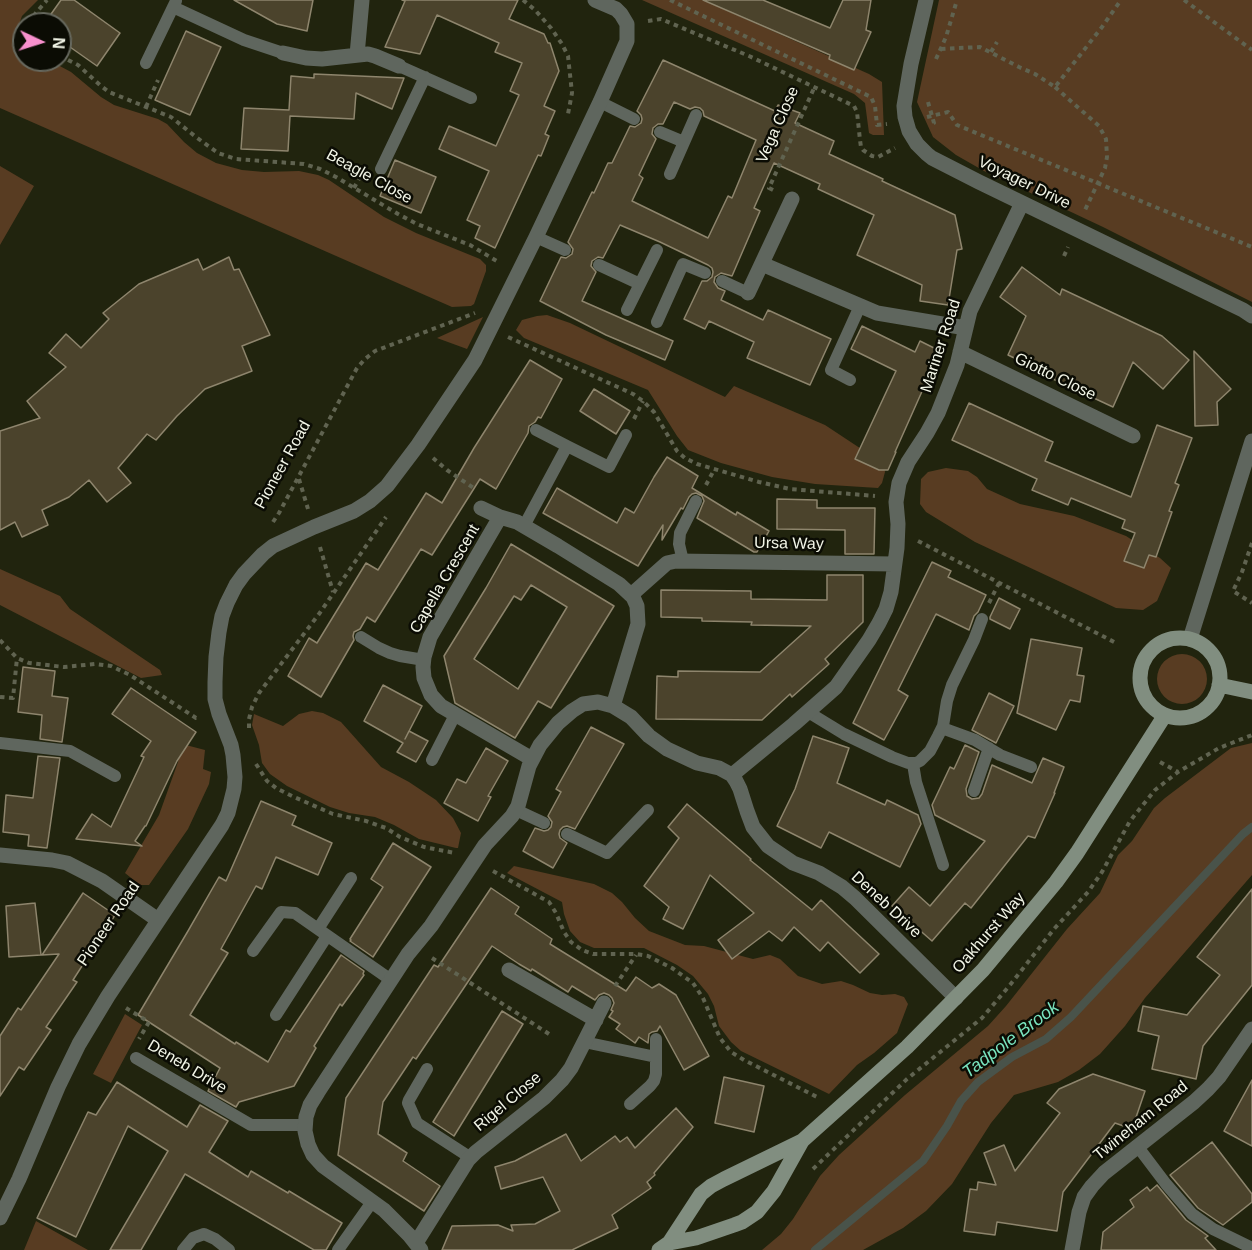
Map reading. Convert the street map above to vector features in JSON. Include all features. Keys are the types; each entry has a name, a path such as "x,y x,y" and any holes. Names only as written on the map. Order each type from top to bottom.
{"street":[{"path":"357,55 362,0"},
{"path":"0,1218 79,1044 108,996 222,825 231,804 235,777 234,766 231,745 215,699 215,682 222,616 236,585 253,564 273,546 354,511 387,486 418,446 470,369 536,237 627,41 627,24 621,14 616,9 595,0"},
{"name":"Voyager Drive","path":"926,0 904,100 906,121 913,138 922,149 932,158 1252,316"},
{"path":"283,53 322,59 357,55 375,56 399,66"},
{"path":"748,293 792,199"},
{"name":"Mariner Road","path":"732,775 836,687 879,623 891,592 898,535 897,491 903,473 938,413 951,381 976,296 1022,203"},
{"path":"762,264 888,316 966,328"},
{"name":"Giotto Close","path":"960,352 1133,436"},
{"path":"1190,639 1252,441"},
{"name":"Capella Crescent","path":"481,508 524,526 612,580 630,595"},
{"name":"Capella Crescent","path":"500,517 430,637 424,660 424,678 430,695 441,706 532,759"},
{"name":"Ursa Way","path":"630,595 667,563 676,561 894,564"},
{"path":"613,706 638,624 637,606 630,595"},
{"path":"1175,639 1190,639 1209,651 1216,661 1220,685 1216,697 1209,706 1188,717 1176,718 1164,715 1153,708 1143,692 1140,673 1144,661 1152,650 1162,643 1175,639"},
{"path":"1220,685 1252,692"},
{"path":"419,1246 397,1221 323,1166 312,1155 308,1144 306,1117 318,1092 414,946 431,926 491,837 516,810 526,772 540,745 578,706 592,702 603,703 631,717 649,736 667,749 697,763 719,768 732,775"},
{"name":"Oakhurst Way","path":"664,1247 701,1194 711,1186 802,1142 892,1061 983,970 1077,853 1164,715"},
{"name":"Deneb Drive","path":"732,775 740,789 753,827 768,846 793,863 819,873 842,887 956,998"},
{"path":"0,855 67,863 102,881 158,920"},
{"path":"509,970 596,1020"},
{"name":"Rigel Close","path":"419,1246 471,1158 544,1098 562,1080 604,1003"},
{"name":"Twineham Road","path":"1072,1250 1079,1212 1084,1197 1092,1186 1104,1173 1208,1089 1252,1029"},
{"name":"Oakhurst Way","path":"664,1247 742,1222 757,1212 774,1191 802,1142"}],"lane":[{"path":"146,63 175,4 238,37 283,53"},
{"path":"399,66 471,98"},
{"name":"Beagle Close","path":"381,169 424,77"},
{"path":"600,102 634,119"},
{"path":"670,174 696,115"},
{"path":"660,132 684,142"},
{"path":"536,237 565,250"},
{"path":"627,310 657,250"},
{"path":"657,322 683,264 705,273"},
{"path":"599,265 640,284"},
{"path":"722,281 748,293"},
{"path":"850,380 831,369 860,306"},
{"path":"536,430 609,467 626,435"},
{"path":"524,526 567,446"},
{"path":"682,561 680,533 696,501"},
{"path":"808,712 844,734 891,757 913,764 920,761 935,744 942,728 952,685 982,619"},
{"name":"Capella Crescent","path":"361,637 390,653 424,660"},
{"path":"432,760 455,715"},
{"path":"942,728 975,740 1031,767"},
{"path":"0,743 70,751 115,776"},
{"path":"974,791 989,748"},
{"path":"913,764 916,782 943,865"},
{"path":"516,810 544,823"},
{"path":"567,834 607,853 648,810"},
{"path":"276,1015 351,878"},
{"path":"253,951 281,912 295,913 391,980"},
{"path":"630,1104 654,1081 656,1039"},
{"path":"584,1042 656,1057"},
{"name":"Deneb Drive","path":"136,1058 251,1125 306,1125"},
{"path":"427,1069 408,1103 417,1123 471,1158"},
{"path":"1138,1147 1192,1214 1213,1229 1252,1248"},
{"path":"338,1250 372,1202"},
{"path":"183,1250 193,1238 204,1234 229,1250"}],"path":[{"path":"37,12 47,0"},
{"path":"523,0 551,28 567,56 572,93 566,119"},
{"path":"670,0 871,97 875,106 877,125 932,117 948,112 957,125 1252,247"},
{"path":"933,66 957,0"},
{"path":"1055,87 1121,0"},
{"path":"1184,0 1252,50"},
{"path":"627,24 661,19 749,56 855,107 861,147 872,156 881,157 934,123 928,105 928,95"},
{"path":"991,52 997,42"},
{"path":"941,49 975,46 984,48 1055,87 1099,126 1106,139 1105,168 1064,256"},
{"name":"Beagle Close","path":"72,62 108,92 171,117 218,153 236,159 304,164 320,168 407,219 470,245 501,263 496,273"},
{"name":"Vega Close","path":"792,199 769,188 814,86"},
{"name":"Pioneer Road","path":"266,528 279,513 364,358 375,351 473,314 478,310"},
{"path":"491,330 633,394 654,412 677,451 697,464 790,489 897,497"},
{"name":"Capella Crescent","path":"418,446 480,493 481,508"},
{"path":"251,734 249,718 260,693 319,614 391,510"},
{"path":"898,535 918,540 1118,644"},
{"path":"1252,543 1233,591 1252,603"},
{"path":"0,640 17,658 29,663 64,667 95,664 111,666 130,675 196,718 203,717"},
{"path":"0,697 13,698 17,658"},
{"path":"256,755 256,764 267,781 276,788 333,814 386,828 424,847 463,853 549,902 564,932 582,950 593,954 648,956 672,968 693,983 703,998 720,1038 731,1052 825,1101"},
{"path":"234,766 256,764"},
{"path":"414,946 549,1034"},
{"path":"604,1003 636,954"},
{"name":"Deneb Drive","path":"108,996 149,1022 130,1054 136,1058"}],"shaded area":[{"path":"0,0 38,0 26,12 12,12 12,72 71,72 114,105 167,124 197,153 216,163 242,170 299,171 329,180 384,217 416,233 480,259 486,265 486,271 474,304 452,307 0,108"},
{"path":"642,0 703,0 869,74 882,82 884,135 869,133 865,103 854,94"},
{"path":"939,0 1252,0 1252,302 1103,227 984,171 956,155 933,137 917,102"},
{"path":"0,166 34,186 0,245"},
{"path":"547,315 570,323 725,397 734,386 825,425 884,464 885,472 882,483 878,488 815,484 772,477 721,463 688,450 648,390 524,338 516,330 522,320"},
{"path":"483,317 467,349 437,338"},
{"path":"946,468 968,471 977,477 987,489 1020,504 1074,516 1126,536 1171,568 1157,601 1143,610 1116,608 975,542 926,512 920,504 921,479 928,472"},
{"path":"0,569 60,596 70,609 160,670 162,675 141,678 0,605"},
{"path":"1182,654 1196,658 1203,665 1207,679 1203,693 1196,700 1182,704 1168,700 1161,693 1157,679 1161,665 1168,658"},
{"path":"312,711 323,713 341,722 381,767 436,800 453,818 461,833 458,848 419,839 375,817 330,807 287,786 270,774 262,763 252,725 254,714 283,726 299,714"},
{"path":"1252,743 1252,875 1145,998 1125,1026 1100,1054 1058,1082 1014,1095 991,1123 952,1184 926,1211 903,1228 863,1250 762,1250 781,1234 820,1176 839,1155 905,1095 988,1026 1006,1006 1067,929 1100,893 1118,855 1132,841 1154,808 1231,748"},
{"path":"182,744 205,750 203,769 211,772 209,784 188,829 149,885 140,885 125,873 159,815"},
{"path":"514,866 594,884 612,893 649,931 685,945 704,946 753,959 770,955 780,959 798,976 822,984 841,981 870,993 895,994 904,997 908,1004 897,1033 857,1065 829,1094 741,1051 719,1026 708,994 693,976 677,965 644,948 594,948 580,942 570,931 562,902 507,873"},
{"path":"125,1014 142,1025 111,1083 93,1074"},
{"path":"36,1221 88,1250 24,1250"}],"building":[{"path":"61,0 74,0 120,33 97,66 72,48 72,12 52,12"},
{"path":"234,0 313,0 307,31 277,24"},
{"path":"402,0 518,0 509,19 544,34 550,43 559,71 544,106 555,111 545,134 549,136 495,248 475,238 480,226 467,220 489,171 439,149 449,126 496,146 519,95 510,91 522,63 495,52 499,43 437,15 420,54 385,47 405,1"},
{"path":"703,0 763,0 830,28 843,0 871,0 866,30 871,32 854,70 829,59 830,55"},
{"path":"186,31 221,47 190,115 155,100"},
{"path":"663,60 775,111 778,105 800,113 795,123 834,141 829,154 955,215 962,249 957,250 948,305 920,301 922,285 857,255 874,215 818,189 820,184 774,163 754,208 760,211 732,276 721,273 715,277 714,282 718,288 725,291 721,300 763,320 768,310 831,339 810,385 747,358 754,342 709,321 705,329 684,319 702,281 707,281 712,277 712,268 620,225 603,258 598,257 592,261 591,266 596,272 582,301 673,341 665,360 606,335 540,301 561,257 566,258 572,254 573,249 568,242 608,163 612,163 630,126 635,127 641,123 641,115 637,111","holes":["674,102 690,109 700,108 704,116 756,140 732,198 728,196 708,238 632,201 643,178 639,175 656,139 652,134 653,128 658,124 663,124"]},
{"path":"314,74 404,78 392,109 356,93 354,119 290,116 288,151 241,149 244,108 289,110 291,76 314,78"},
{"path":"395,160 436,177 421,213 380,196"},
{"path":"229,257 234,270 239,269 270,335 242,346 252,371 205,389 156,440 147,434 118,468 131,483 107,502 89,480 69,497 42,510 48,525 22,537 15,522 0,530 0,431 40,418 27,401 66,367 49,353 66,334 81,348 109,319 103,313 139,284 198,259 203,270"},
{"path":"1022,267 1060,295 1062,289 1162,336 1189,360 1163,389 1133,362 1113,407 1008,355 1026,316 1000,297"},
{"path":"862,326 915,352 920,341 940,351 888,470 879,470 855,459 896,371 851,349"},
{"path":"1194,351 1231,389 1217,402 1218,425 1195,426"},
{"path":"530,360 562,379 541,418 538,417 529,426 528,433 496,489 480,479 432,555 421,549 375,622 367,617 360,629 354,632 354,640 321,697 288,676 309,638 317,643 366,563 378,570 426,493 442,503"},
{"path":"594,389 630,411 616,434 580,411"},
{"path":"969,403 1053,442 1045,461 1131,497 1157,425 1192,438 1175,483 1179,485 1156,557 1149,555 1144,568 1124,561 1135,533 1122,528 1125,520 1071,498 1068,505 1032,490 1037,479 952,440"},
{"path":"667,457 698,476 692,488 736,515 737,512 769,531 757,552 697,518 704,501 702,496 696,493 689,497 683,509 681,508 662,540 663,525 638,566 543,513 557,488 617,523 625,508 634,513"},
{"path":"777,499 817,500 817,508 875,508 874,554 845,554 845,530 777,529"},
{"path":"511,544 614,606 551,708 538,701 515,738 455,703 444,656","holes":["531,585 567,607 518,689 474,659 514,596 521,600"]},
{"path":"932,562 951,571 948,577 986,595 969,630 936,614 898,690 908,696 884,740 853,723"},
{"path":"827,575 863,575 863,622 825,659 829,664 792,697 790,694 762,720 656,719 657,676 678,677 678,671 760,672 811,626 751,625 752,622 661,617 661,590 751,591 751,599 827,600"},
{"path":"999,598 1020,609 1010,629 990,619"},
{"path":"1031,639 1082,648 1077,675 1084,676 1080,702 1070,700 1056,730 1017,713"},
{"path":"23,667 55,671 52,696 68,698 62,742 40,739 42,715 18,712"},
{"path":"383,685 422,706 409,731 428,741 416,762 397,752 403,743 364,721"},
{"path":"131,688 196,732 177,761 146,826 135,841 142,846 76,839 92,814 111,827 144,757 141,756 151,741 112,714"},
{"path":"989,693 1014,706 996,743 972,730"},
{"path":"591,727 624,744 575,829 567,826 560,830 560,838 567,843 553,868 523,851 535,828 544,831 551,827 552,822 548,816 561,792 556,789"},
{"path":"813,736 849,748 837,783 885,805 887,800 918,815 921,824 900,867 829,832 821,848 777,826 795,789"},
{"path":"965,745 979,752 966,789 967,796 972,799 979,798 982,794 992,765 1032,783 1043,758 1064,767 1035,838 1028,836 971,908 965,903 932,941 892,906 909,887 930,906 985,841 935,815 932,805 950,767 954,769"},
{"path":"486,748 508,761 488,796 491,797 478,821 444,803 457,779 466,783"},
{"path":"38,756 60,758 47,848 28,846 29,835 3,832 6,795 33,798"},
{"path":"261,801 296,816 292,825 332,843 318,875 276,857 262,889 256,886 221,949 228,953 190,1015 268,1062 286,1030 290,1032 341,955 364,971 364,975 342,1006 340,1004 314,1046 316,1048 294,1086 239,1102 236,1107 208,1091 220,1068 138,1015 219,877 226,881"},
{"path":"687,804 750,860 812,910 821,900 879,954 860,973 828,942 820,951 794,927 782,941 769,931 732,959 718,940 754,913 710,875 683,929 663,919 669,907 644,886 679,838 668,827"},
{"path":"393,843 431,867 373,957 350,939 383,887 371,879"},
{"path":"491,888 519,907 515,914 552,939 550,944 626,991 636,977 652,988 659,984 676,995 709,1056 684,1070 660,1026 657,1031 649,1034 648,1043 639,1037 635,1043 616,1029 620,1024 609,1017 614,1003 609,995 604,993 595,1000 572,986 568,992 492,946 416,1059 413,1057 383,1102 378,1134 407,1153 403,1161 440,1186 424,1211 338,1155 346,1098 434,965 438,967"},
{"path":"1252,889 1252,985 1203,1046 1196,1079 1152,1069 1159,1036 1138,1031 1143,1006 1187,1015 1220,975 1197,957"},
{"path":"83,893 115,915 73,980 77,982 46,1027 51,1030 24,1070 19,1067 0,1096 0,1036 18,1008 21,1010 59,954 42,955"},
{"path":"35,903 41,955 9,957 6,906"},
{"path":"502,1011 523,1024 454,1136 433,1122"},
{"path":"1093,1074 1145,1091 1132,1129 1115,1123 1063,1192 1057,1231 997,1222 995,1235 964,1231 970,1189 977,1190 978,1182 996,1185 984,1153 1004,1145 1015,1171 1060,1113 1047,1103 1059,1089"},
{"path":"724,1077 764,1086 754,1132 715,1123"},
{"path":"1252,1080 1252,1146 1224,1131"},
{"path":"117,1082 187,1127 200,1105 228,1121 209,1152 248,1177 251,1171 342,1223 326,1250 314,1250 185,1174 141,1250 110,1250 168,1151 128,1126 76,1237 37,1218 88,1112 96,1115"},
{"path":"676,1108 693,1127 647,1182 651,1188 612,1215 618,1228 572,1250 442,1250 452,1226 498,1225 513,1231 511,1225 535,1224 560,1211 543,1177 501,1189 495,1167 515,1161 566,1134 581,1161 615,1136 620,1142 627,1137 635,1148"},
{"path":"1212,1142 1252,1194 1252,1202 1223,1225 1198,1208 1170,1175"},
{"path":"1157,1185 1186,1220 1208,1236 1205,1238 1216,1250 1101,1250 1103,1232 1134,1207 1130,1200 1147,1187 1150,1191"}],"waterway":[{"name":"Tadpole Brook","path":"815,1250 923,1161 961,1101 978,1082 1012,1057 1046,1039 1071,1017 1252,827"}]}
